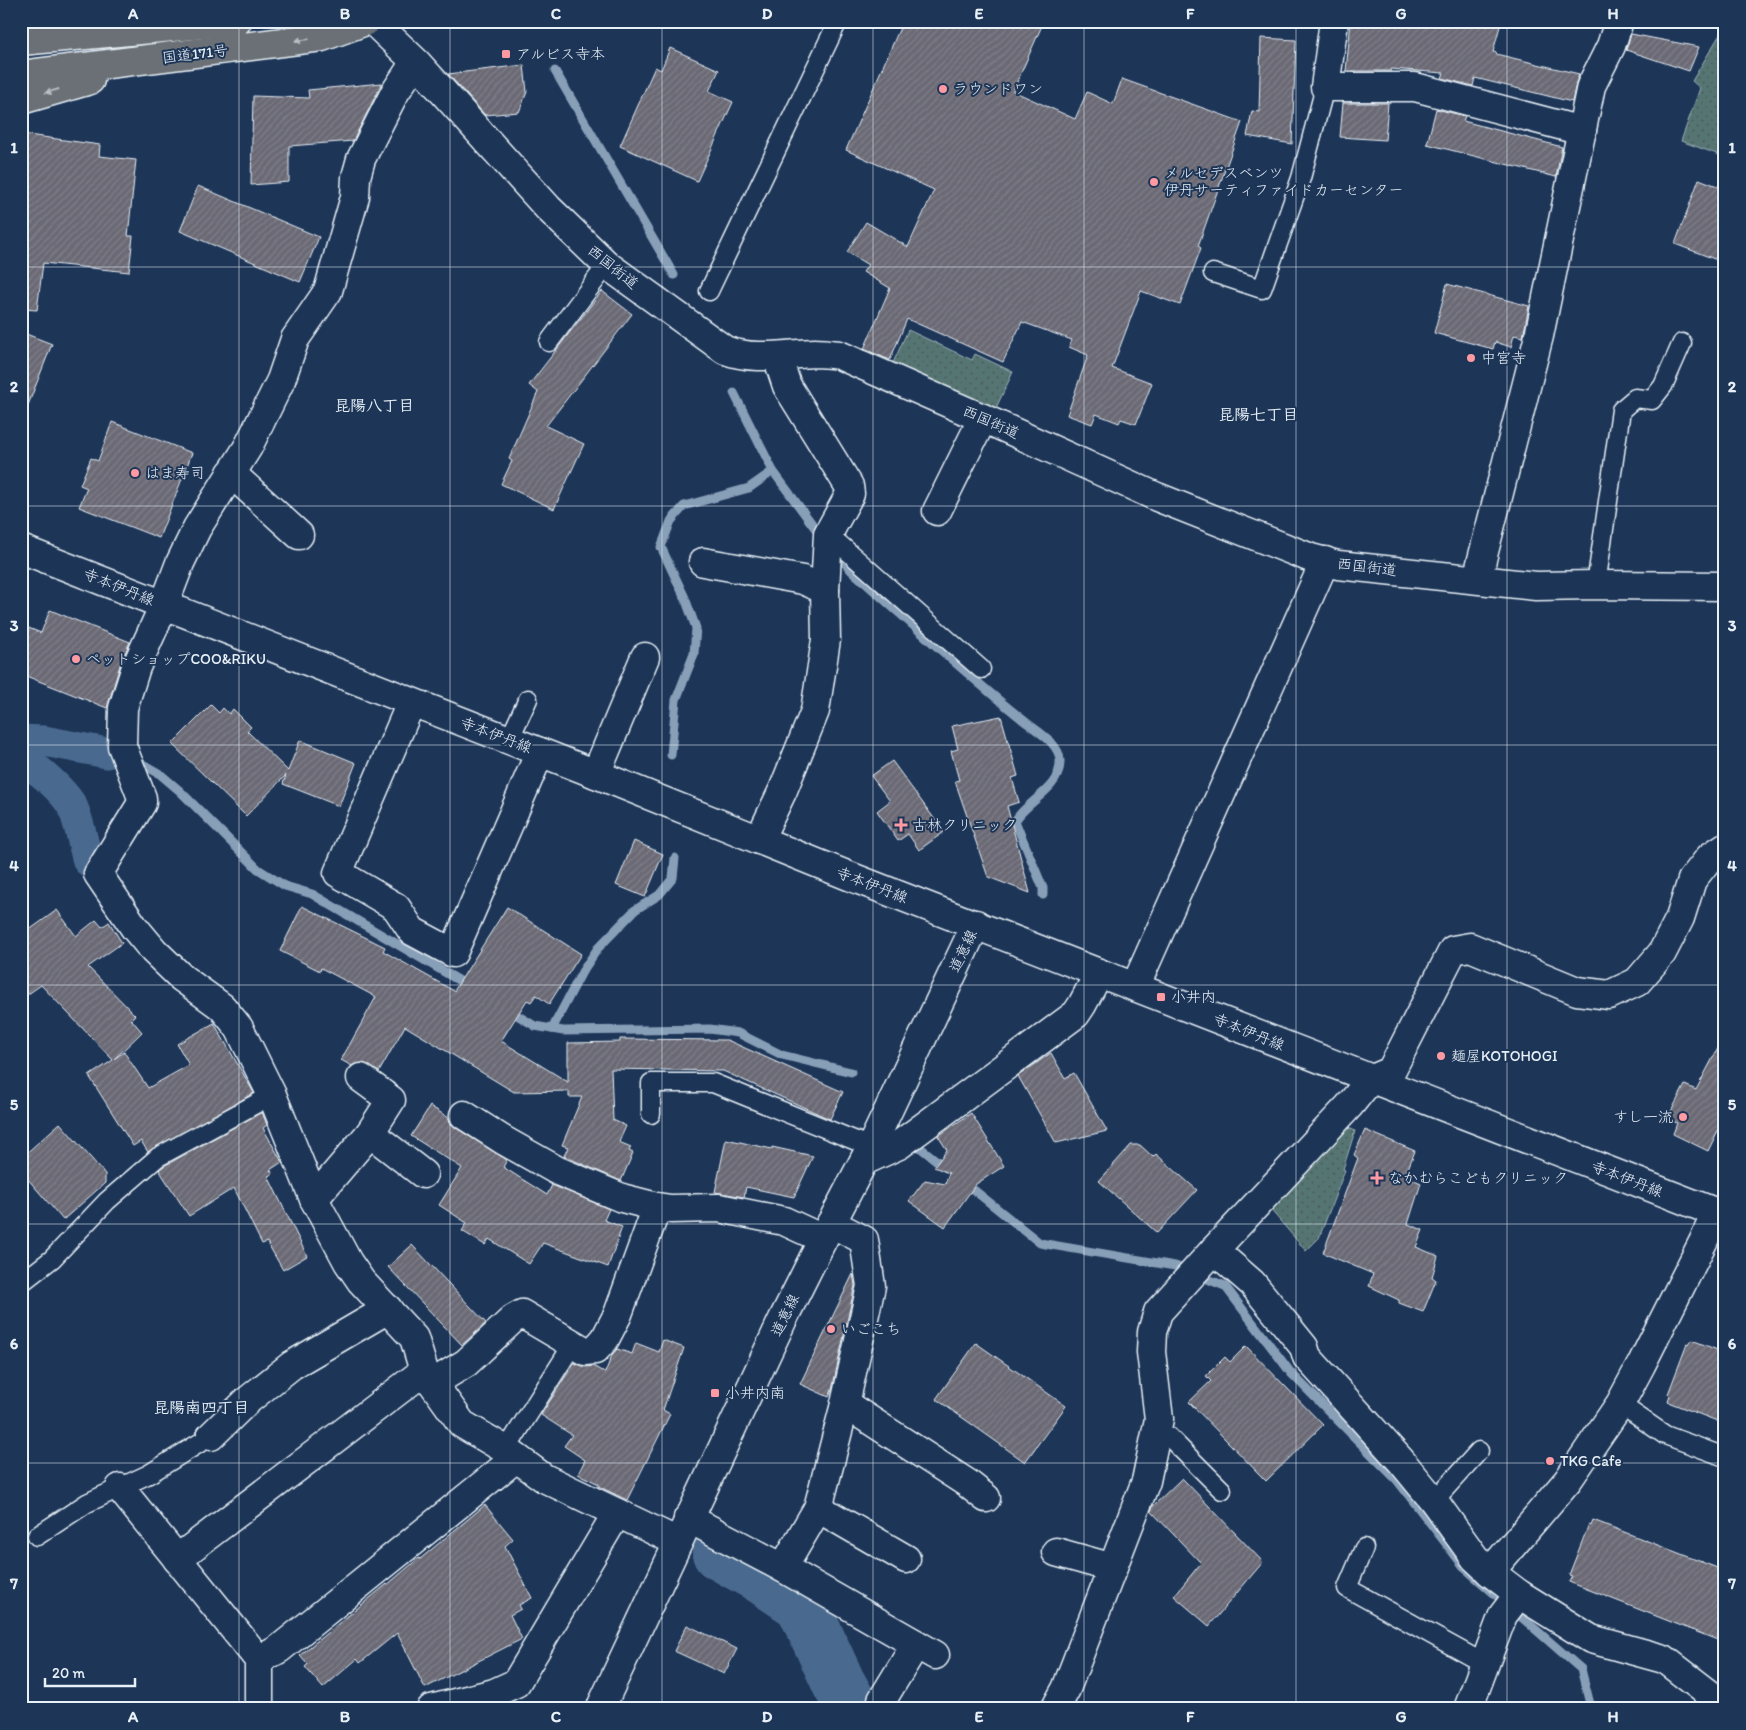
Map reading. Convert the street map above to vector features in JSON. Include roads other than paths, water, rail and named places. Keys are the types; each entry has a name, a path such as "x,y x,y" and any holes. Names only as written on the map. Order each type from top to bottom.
{"highway":[{"name":"国道171号","path":"21,41 237,21"},
{"name":"国道171号","path":"21,75 322,37 366,21"},
{"path":"21,100 166,58"}],"street":[{"name":"西国街道","path":"374,21 415,62 548,208 607,265 725,350 739,355 777,356 818,353 839,355 1157,496 1311,558 1338,565 1536,586 1725,586"},
{"path":"1334,21 1325,87 1415,87 1582,130"},
{"path":"1478,579 1539,336 1591,86 1611,46 1619,21"},
{"path":"415,62 394,94 361,159 356,177 355,197 328,291 295,339 281,380 248,447 197,528 180,563 136,668 123,708 122,746 142,798 142,803 98,874 134,926 171,969 231,1017 246,1040 272,1095 314,1199 353,1268 361,1281 414,1338 429,1377 462,1424 511,1454 544,1478 617,1513 683,1530 783,1568 869,1604 925,1650 882,1700"},
{"path":"759,840 815,711 826,640 825,590 828,534 850,494 849,486 787,386 777,356"},
{"path":"937,511 983,418"},
{"path":"232,473 299,536"},
{"name":"寺本伊丹線","path":"21,549 1370,1080 1720,1215"},
{"path":"1135,987 1325,561"},
{"path":"703,562 803,580 825,590"},
{"path":"596,774 645,658"},
{"path":"411,703 338,873 396,907 412,930 453,954 540,752"},
{"path":"1055,1709 1066,1690 1146,1481 1159,1419 1151,1352 1152,1332 1158,1312 1370,1080 1391,1071 1453,950 1470,947 1578,991 1609,995 1637,982 1662,953 1680,918 1692,880 1710,857 1725,847"},
{"name":"道意線","path":"600,1709 683,1530 827,1231 868,1154 976,924"},
{"path":"868,1154 899,1145 1076,1014 1099,973"},
{"path":"314,1199 370,1133 391,1100 361,1078"},
{"path":"464,1115 530,1156 582,1183 622,1198 671,1209 719,1208 864,1240 871,1286 845,1404 818,1508 783,1568"},
{"path":"370,1133 423,1174"},
{"path":"177,1559 429,1377 466,1363 513,1319 522,1314 585,1351 595,1350 605,1339 618,1314 657,1207"},
{"path":"1490,1572 1568,1480 1620,1404 1703,1242 1720,1215"},
{"path":"1214,1250 1252,1284 1304,1347 1307,1357 1402,1462 1434,1501 1475,1558 1490,1572 1519,1594 1591,1639 1664,1659 1725,1706"},
{"path":"211,1436 247,1401 292,1365 388,1309"},
{"path":"845,1404 978,1482"},
{"path":"259,1660 279,1649 511,1454"},
{"path":"120,1488 259,1660 259,1709"},
{"path":"818,1508 906,1559"},
{"path":"431,1709 494,1693 516,1682 617,1513"},
{"path":"1056,1552 1113,1568"},
{"path":"1468,1709 1503,1615 1519,1594"}],"lane":[{"path":"708,291 838,21"},
{"path":"1213,273 1262,289 1301,178 1325,87"},
{"path":"549,342 607,265"},
{"path":"1596,585 1621,410 1635,398 1652,400 1663,386 1682,343"},
{"path":"828,534 980,669"},
{"path":"509,740 528,699"},
{"path":"651,1114 651,1083 713,1083 868,1154"},
{"path":"21,1283 52,1259 108,1201 158,1157 272,1095"},
{"path":"511,1454 573,1344"},
{"path":"1620,1404 1665,1434 1725,1457"},
{"path":"1157,1429 1169,1438 1222,1490"},
{"path":"37,1536 87,1503 149,1474 211,1436"},
{"path":"1434,1501 1479,1451"},
{"path":"1364,1548 1347,1588 1485,1664"}],"waterway":[{"path":"555,71 674,275"},
{"path":"671,755 676,700 694,654 696,628 685,598 661,547 671,521 684,506 749,488 773,471 734,393"},
{"path":"773,471 818,532"},
{"path":"837,554 851,570 938,648 1004,705 1043,735 1057,750 1060,762 1059,772 1055,780 1015,821 1043,888 1043,895"},
{"path":"21,740 44,741 107,753"},
{"path":"21,762 42,774 70,802 78,821 88,861"},
{"path":"139,762 160,774 180,791 258,869 285,886 312,894 470,987"},
{"path":"552,1029 582,972 598,948 635,910 659,895 673,878 675,858"},
{"path":"507,1009 535,1026 563,1031 710,1029 738,1033 782,1055 851,1072"},
{"path":"917,1145 946,1168"},
{"path":"964,1182 1040,1243 1175,1266 1225,1286 1291,1373 1397,1480 1465,1568 1581,1669 1590,1704 1588,1709"},
{"path":"719,1553 760,1576 802,1604 839,1684 853,1709"}],"place":[{"name":"アルビス寺本","path":"506,54"},
{"name":"ラウンドワン","path":"943,89"},
{"name":"メルセデスベンツ 伊丹サーティファイドカーセンター","path":"1154,182"},
{"name":"中宮寺","path":"1471,358"},
{"name":"はま寿司","path":"135,473"},
{"name":"ペットショップCOO&RIKU","path":"76,659"},
{"name":"古林クリニック","path":"901,825"},
{"name":"小井内","path":"1161,997"},
{"name":"麺屋KOTOHOGI","path":"1441,1056"},
{"name":"すし一流","path":"1683,1117"},
{"name":"なかむらこどもクリニック","path":"1377,1178"},
{"name":"いごこち","path":"831,1329"},
{"name":"小井内南","path":"715,1393"},
{"name":"TKG Cafe","path":"1550,1461"}],"district":[{"name":"昆陽八丁目","path":"374,405"},
{"name":"昆陽七丁目","path":"1258,414"},
{"name":"昆陽南四丁目","path":"201,1407"}]}
